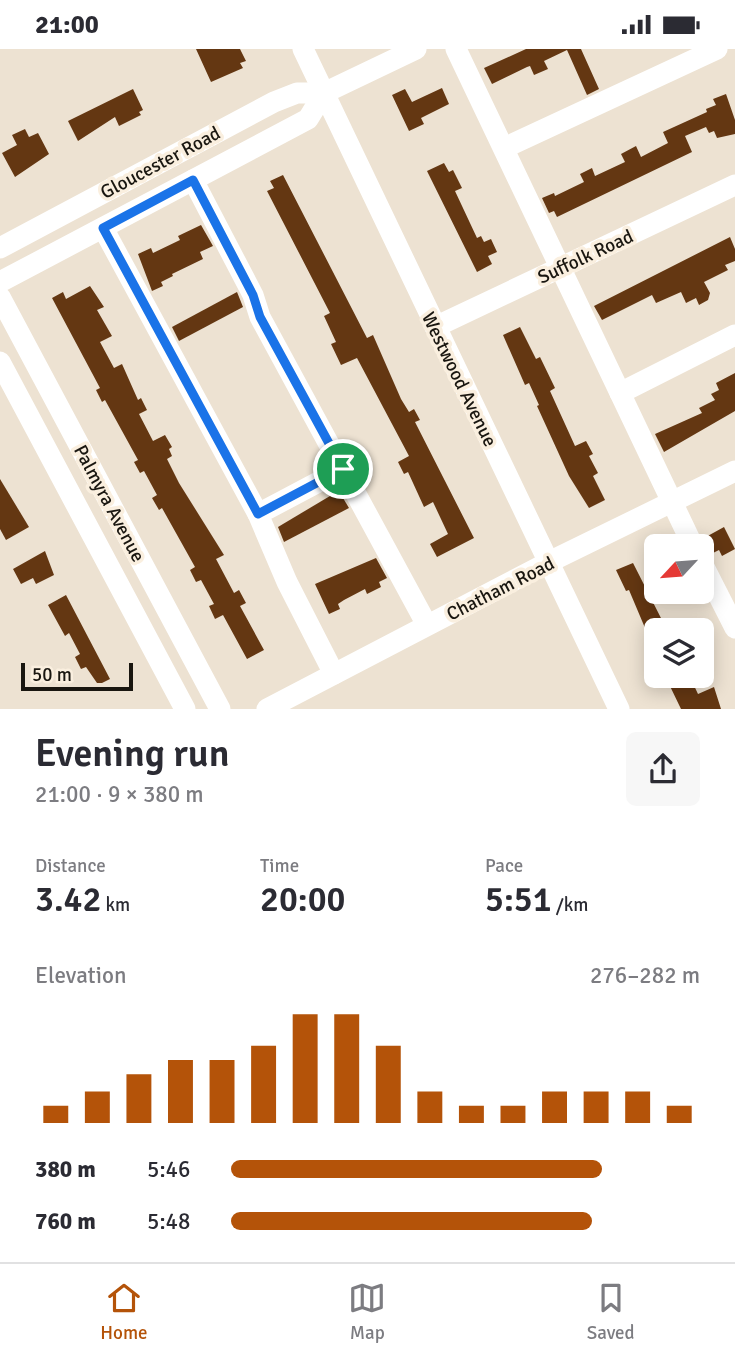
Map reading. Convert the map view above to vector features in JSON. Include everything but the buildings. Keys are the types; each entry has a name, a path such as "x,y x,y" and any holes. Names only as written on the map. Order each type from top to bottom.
{"street":[{"name":"Westwood Avenue","path":"303,49 619,709"},
{"name":"Gloucester Road","path":"0,248 274,102 297,93 324,93 416,49"},
{"path":"456,49 687,534"},
{"path":"504,148 717,49"},
{"name":"Gloucester Road","path":"0,282 308,118 324,93"},
{"path":"193,180 253,295 260,317 427,625"},
{"name":"Suffolk Road","path":"435,327 735,185"},
{"path":"103,228 258,514 287,582 334,674"},
{"name":"Palmyra Avenue","path":"0,297 220,709"},
{"path":"620,393 735,335"},
{"name":"Palmyra Avenue","path":"0,362 185,709"},
{"path":"258,514 343,469"},
{"name":"Chatham Road","path":"267,709 547,563 735,471"},
{"path":"714,587 735,628"}],"route":[{"path":"193,180 253,295 260,317 343,469 310,484 258,514 103,228 193,180"}]}
